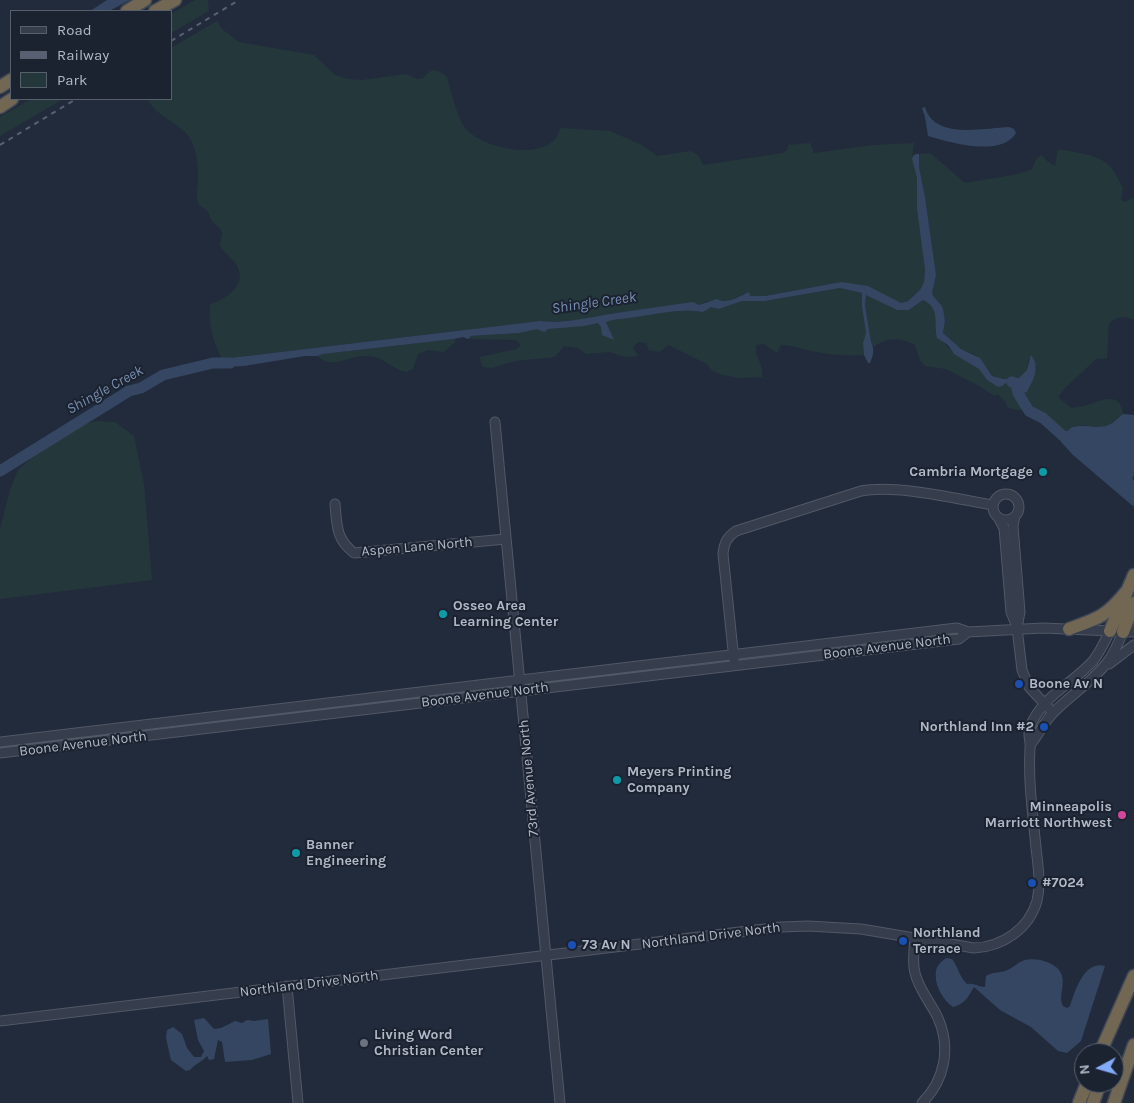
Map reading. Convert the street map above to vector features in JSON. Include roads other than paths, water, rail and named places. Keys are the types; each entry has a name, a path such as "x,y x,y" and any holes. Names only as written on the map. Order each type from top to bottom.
{"highway":[{"path":"128,10 145,0"},
{"path":"157,10 175,0"},
{"path":"0,107 10,100"},
{"path":"1110,631 1134,575"},
{"path":"1069,629 1104,616 1126,592"},
{"path":"1129,632 1134,603"},
{"path":"1105,1043 1134,978"},
{"path":"1113,1043 1134,978"},
{"path":"1114,1103 1134,1045"}],"street":[{"name":"73rd Avenue North","path":"495,422 560,1103"},
{"path":"735,665 723,554 724,544 729,536 736,531 870,489 879,488 993,505"},
{"path":"1017,628 1011,612 1004,528 994,511 993,505 995,500 1006,494 1016,498 1019,506 1013,526 1020,612 1017,628 1020,663 1023,676 1030,687 1053,713"},
{"name":"Aspen Lane North","path":"336,504 339,536 345,546 354,553 506,539"},
{"path":"998,517 1006,520 1016,516"},
{"name":"Boone Avenue North","path":"0,742 957,628 968,632 1017,628 1129,632"},
{"name":"Northland Drive North","path":"0,1021 546,955 808,926 861,929 964,947 986,947 1012,936 1024,925 1036,902 1039,880 1030,783 1030,745 1028,734 1031,726 1036,714 1044,704 1092,661 1102,648 1110,631"},
{"name":"Boone Avenue North","path":"0,754 959,639 968,632"},
{"path":"1102,668 1129,632"},
{"path":"1030,745 1037,737 1045,721 1053,713 1102,668 1134,645"},
{"path":"915,939 913,960 915,973 937,1017 944,1039 945,1051 942,1073 935,1088 922,1103"},
{"path":"287,986 298,1103"}],"water":[{"path":"107,0 130,0 111,10 92,10"},
{"path":"925,107 930,117 938,124 949,128 974,130 1009,127 1014,129 1016,133 1009,141 987,147 948,142 928,136 922,108"},
{"path":"916,154 919,154 919,167 936,275 932,293 943,309 945,321 943,333 961,349 980,358 992,376 1004,379 1019,378 1027,370 1031,355 1036,369 1027,392 1016,396 1012,385 1006,383 998,387 987,380 979,369 954,354 948,345 937,338 934,312 929,304 923,300 909,310 897,310 866,295 865,305 873,350 870,363 868,363 864,355 863,343 866,333 862,293 840,288 765,301 742,301 719,309 711,307 703,312 675,311 612,320 606,322 614,340 602,335 601,327 598,323 548,329 544,332 537,329 519,333 471,336 468,339 463,337 305,356 244,366 221,367 213,362 222,359 540,321 569,321 693,302 699,305 717,299 725,301 737,298 749,292 750,296 765,296 841,282 868,286 901,303 908,301 920,290 924,282 925,270 917,209 917,178 912,159"},
{"path":"1123,414 1134,415 1134,476 1132,478 1134,481 1134,507 1073,455 1061,442 1069,429 1080,426 1106,426"},
{"path":"946,958 952,959 967,984 985,987 986,976 1008,970 1020,962 1035,959 1047,962 1060,971 1063,980 1062,1003 1067,1008 1070,1006 1078,985 1086,972 1098,965 1105,966 1081,1041 1074,1043 1074,1047 1067,1053 1058,1051 1031,1027 1000,1010 974,987 963,1002 953,1007 943,996 936,982 937,969"},
{"path":"204,1018 214,1029 221,1028 235,1021 242,1023 247,1020 268,1019 271,1054 252,1060 225,1062 222,1042 218,1040 214,1059 209,1060 207,1056 190,1070 186,1071 171,1060 166,1038 167,1030 173,1027 182,1034 187,1048 194,1057 201,1057 204,1051 198,1040 194,1020"}],"waterway":[{"name":"Shingle Creek","path":"0,471 129,391 141,388 163,375 213,363 230,363"},
{"name":"Shingle Creek","path":"1012,382 1016,384 1018,393 1029,411 1043,418 1063,436 1077,438"}],"railway":[{"path":"172,40 239,0"},
{"path":"0,145 74,100"}],"place":[{"name":"Cambria Mortgage","path":"1043,472"},
{"name":"Osseo Area Learning Center","path":"443,614"},
{"name":"Boone Av N","path":"1019,684"},
{"name":"Northland Inn #2","path":"1044,727"},
{"name":"Meyers Printing Company","path":"617,780"},
{"name":"Minneapolis Marriott Northwest","path":"1122,815"},
{"name":"Banner Engineering","path":"296,853"},
{"name":"#7024","path":"1032,883"},
{"name":"Northland Terrace","path":"903,941"},
{"name":"73 Av N","path":"572,945"},
{"name":"Living Word Christian Center","path":"364,1043"}]}
